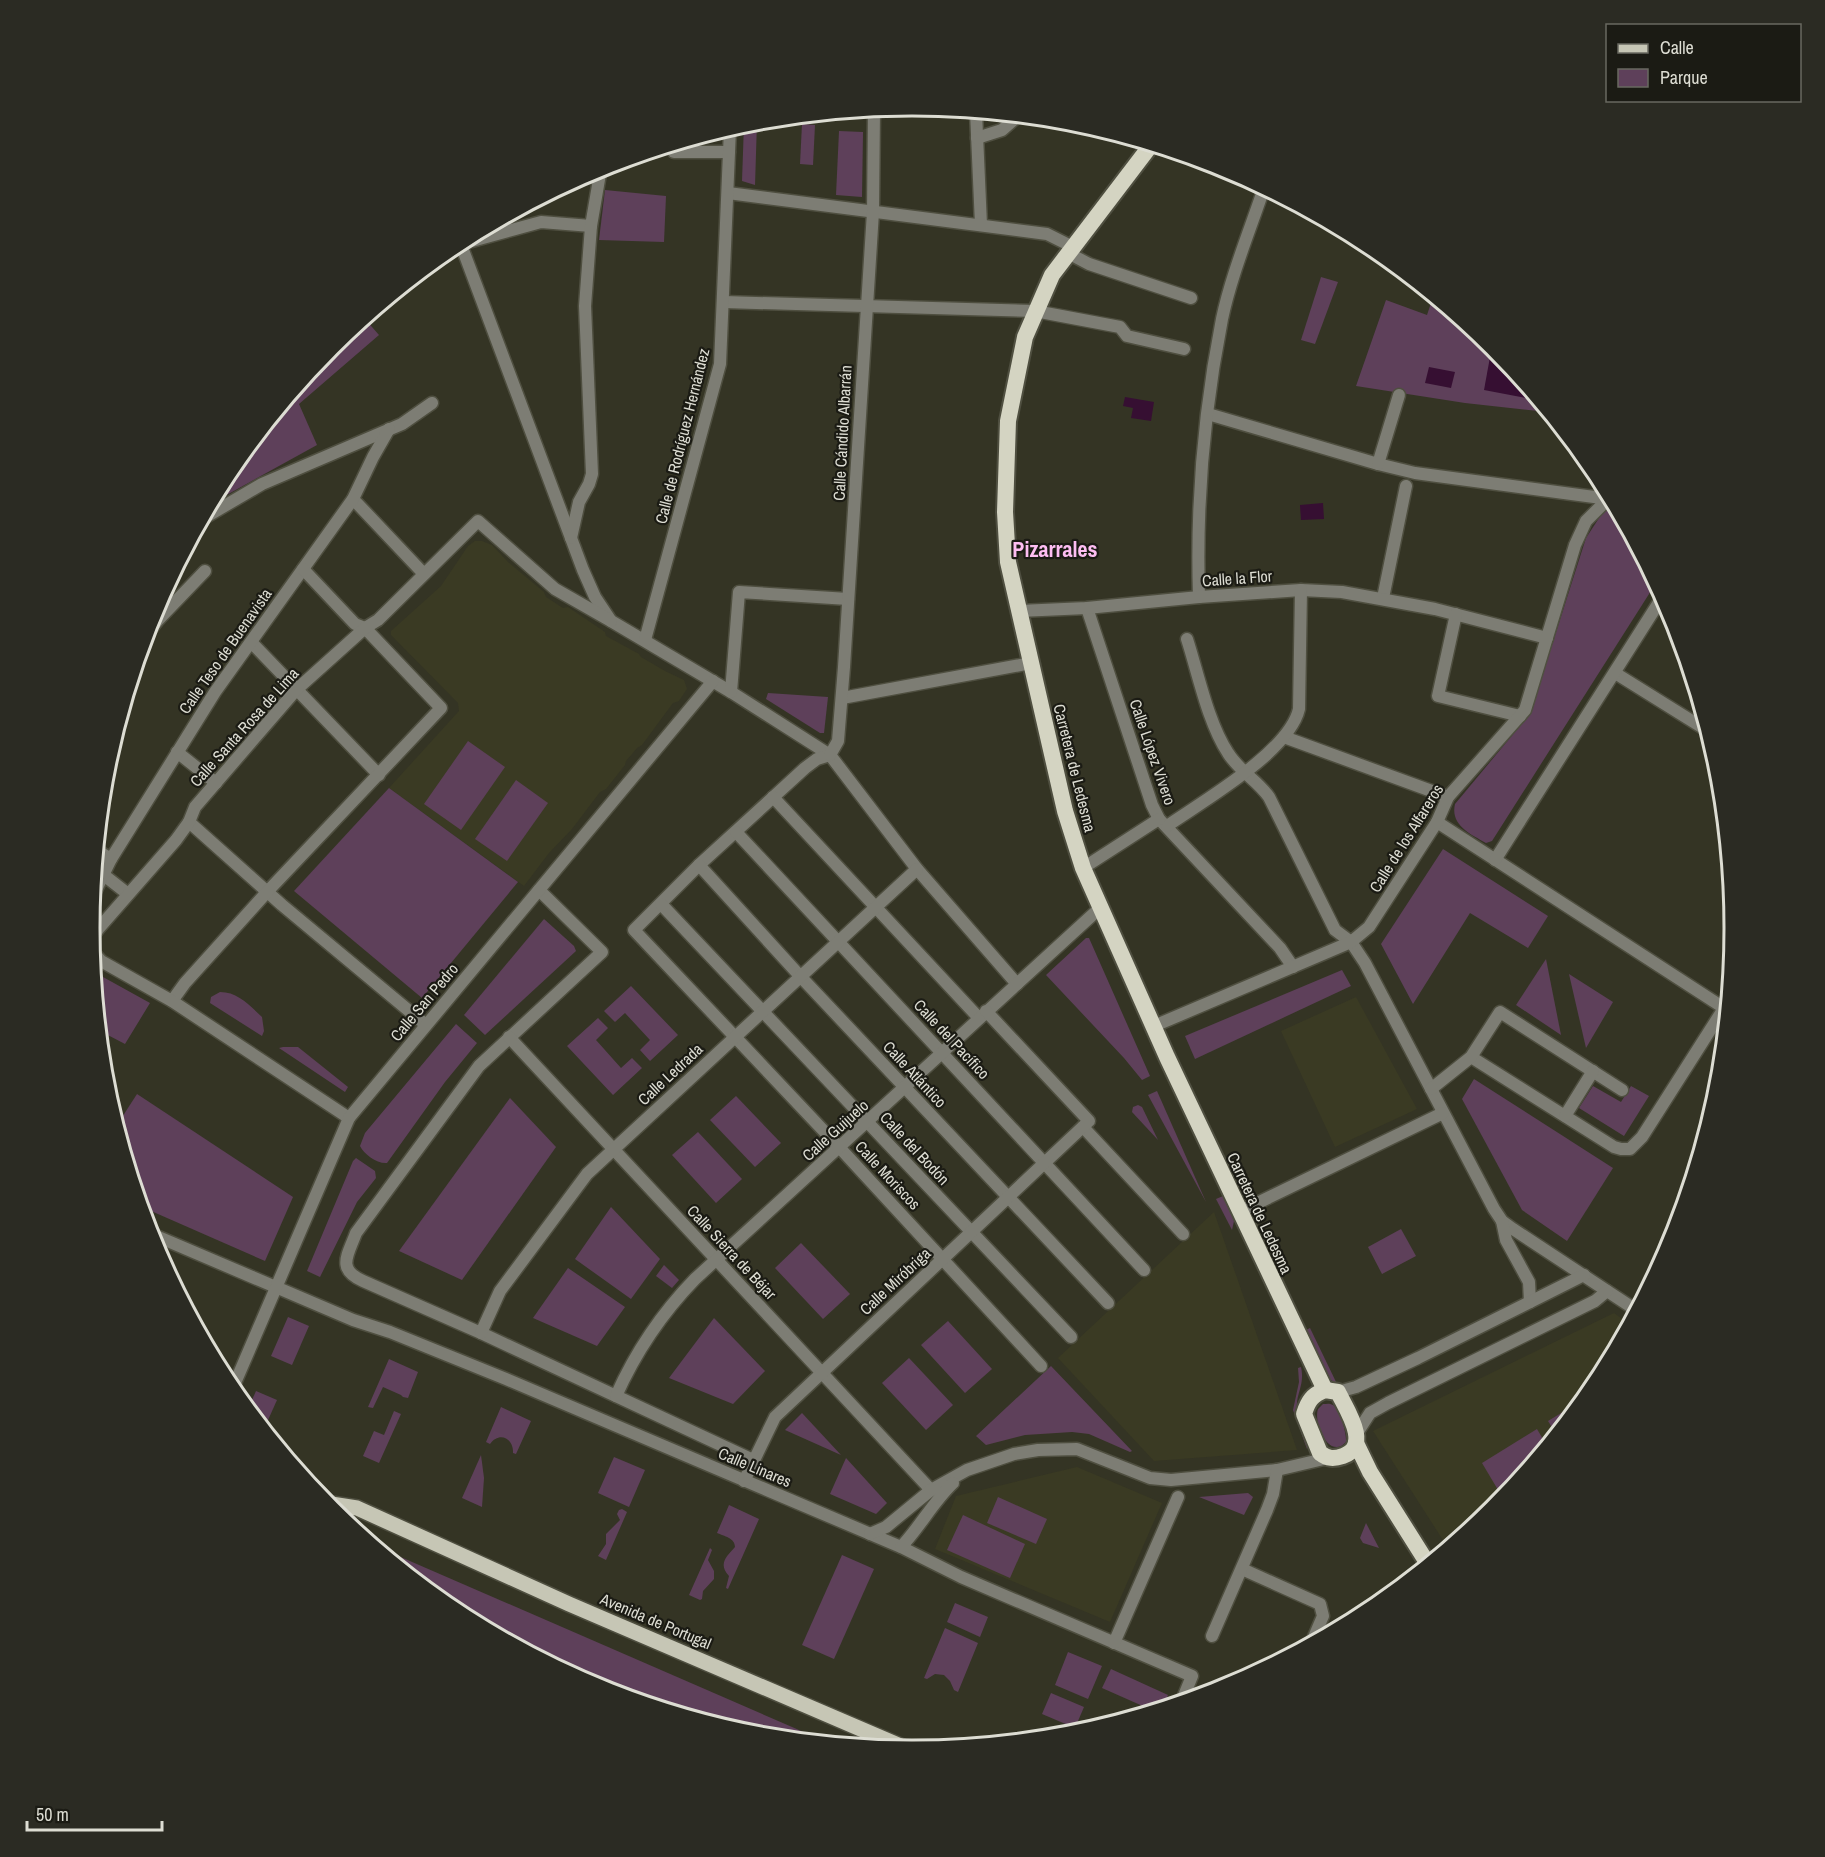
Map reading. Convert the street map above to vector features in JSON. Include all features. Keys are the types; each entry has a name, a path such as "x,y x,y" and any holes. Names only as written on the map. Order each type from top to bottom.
{"highway":[{"name":"Carretera de Ledesma","path":"1147,151 1052,275 1025,337 1008,421 1005,468 1008,562 1065,811 1083,868 1241,1212 1331,1391 1354,1443"},
{"path":"1331,1391 1315,1394 1304,1414 1323,1453 1354,1443 1425,1558"}],"main road":[{"name":"Avenida de Portugal","path":"341,1505 357,1508 569,1604 886,1740"},
{"name":"Avenida de Portugal","path":"354,1518 387,1522"}],"street":[{"name":"Calle Cándido Albarrán","path":"830,755 838,741 842,698 873,212 874,117"},
{"path":"976,119 981,225"},
{"path":"977,138 1002,130 1011,122"},
{"name":"Calle de Rodríguez Hernández","path":"645,640 720,364 730,138"},
{"path":"676,152 729,152"},
{"path":"571,538 579,502 592,474 585,306 591,226 599,179"},
{"path":"728,193 1047,234 1089,264 1191,298"},
{"path":"1198,597 1201,479 1222,317 1262,195"},
{"path":"490,235 541,222 591,226"},
{"path":"464,251 571,538 595,597 611,621 731,692 830,755 917,869 1017,984"},
{"path":"724,302 1035,311 1120,327 1127,336 1184,349"},
{"path":"1378,465 1399,395"},
{"path":"216,511 262,484 402,424 432,403"},
{"path":"1208,414 1378,465 1415,473 1600,497"},
{"name":"Calle Teso de Buenavista","path":"102,881 111,859 177,752 251,642 353,499 389,429"},
{"path":"1383,598 1406,486"},
{"path":"556,497 566,502 579,502"},
{"path":"353,499 424,574"},
{"name":"Calle de los Alfareros","path":"1154,1026 1351,942 1370,927 1437,822 1448,797 1525,710 1575,545 1586,521 1604,503"},
{"name":"Calle Santa Rosa de Lima","path":"100,928 176,840 189,822 195,807 296,690 365,628 378,620 478,521 555,589 611,621"},
{"path":"303,569 355,624 365,628 441,708 267,892 185,983 172,1001 349,1118"},
{"path":"164,614 205,571"},
{"path":"1083,868 1243,773 1261,760 1284,737 1297,719 1299,709 1301,590"},
{"name":"Calle la Flor","path":"1019,611 1087,608 1301,590 1341,592 1383,598 1456,614 1547,638"},
{"path":"731,692 739,592 848,599"},
{"path":"1495,860 1657,605"},
{"name":"Calle López Vivero","path":"1087,608 1152,805 1163,822 1280,948 1293,967"},
{"path":"1456,614 1438,696 1520,717"},
{"path":"1187,639 1218,733 1227,752 1243,773 1263,788 1269,797 1335,930 1351,942 1365,963 1502,1221 1506,1240 1529,1282 1530,1302"},
{"path":"251,642 379,775"},
{"path":"842,698 1031,663"},
{"path":"1615,674 1699,725"},
{"name":"Calle San Pedro","path":"237,1379 349,1118 713,681"},
{"path":"1284,737 1448,797"},
{"path":"177,752 216,783"},
{"path":"662,904 699,865 805,768 817,759 830,755"},
{"path":"773,797 875,907 983,1015 1086,1124 1183,1234"},
{"path":"189,822 267,892 426,1025"},
{"path":"1437,822 1721,1002"},
{"name":"Calle del Pacífico","path":"736,832 1144,1270"},
{"path":"104,855 111,859"},
{"name":"Calle Atlántico","path":"699,865 800,976 1108,1303"},
{"name":"Calle Ledrada","path":"481,1333 500,1291 581,1180 917,869"},
{"path":"105,876 128,894"},
{"path":"509,1037 602,952 539,890"},
{"name":"Calle Moriscos","path":"662,904 634,930 1041,1366"},
{"name":"Calle del Bodón","path":"662,904 1071,1337"},
{"name":"Calle Guijuelo","path":"616,1396 638,1350 678,1297 1101,908"},
{"name":"Calle Santa Rosa de Lima","path":"101,962 172,1001"},
{"path":"1431,1089 1471,1057 1500,1012 1622,1090"},
{"path":"1471,1057 1614,1147 1630,1149 1642,1137 1720,1015"},
{"name":"Calle Sierra de Béjar","path":"509,1037 931,1490"},
{"name":"Calle Linares","path":"509,1037 479,1066 356,1233 345,1261 347,1270 351,1276 481,1333 753,1460"},
{"path":"1565,1116 1593,1071"},
{"path":"1241,1212 1443,1113"},
{"name":"Calle Miróbriga","path":"744,1481 775,1417 1086,1124"},
{"path":"1502,1221 1631,1307"},
{"name":"Calle Linares","path":"162,1238 353,1320 436,1349 506,1378 901,1547 942,1568 1192,1676 1185,1693"},
{"path":"1331,1391 1356,1386 1418,1358 1584,1275"},
{"path":"1354,1443 1370,1413 1595,1301 1607,1291"},
{"path":"870,1534 886,1527 931,1490 967,1470 1014,1454 1077,1449 1150,1478 1172,1480 1277,1470 1306,1464 1323,1453"},
{"path":"901,1547 940,1496 967,1470"},
{"path":"1212,1636 1273,1494 1277,1470"},
{"path":"1114,1643 1178,1497"},
{"path":"1242,1569 1320,1604 1323,1616 1316,1633"}],"shaded area":[{"path":"1490,357 1527,398 1484,390"},
{"path":"1429,367 1455,372 1451,388 1425,383"},
{"path":"1125,397 1154,402 1151,421 1131,418 1133,408 1123,406"},
{"path":"1323,503 1324,519 1301,520 1300,505"},
{"path":"475,541 492,545 508,562 544,592 546,597 563,608 568,607 605,632 606,636 684,680 687,689 679,701 673,703 642,745 626,761 606,789 600,792 524,886 389,788 459,711 458,703 391,635 391,631 441,586 468,546"},
{"path":"1356,997 1417,1109 1335,1147 1281,1031"},
{"path":"1214,1212 1297,1450 1154,1461 1058,1358"},
{"path":"1614,1313 1624,1320 1588,1380 1557,1423 1487,1503 1444,1542 1373,1431"},
{"path":"1077,1467 1162,1503 1110,1622 935,1549 956,1496"}],"green space":[{"path":"802,124 815,125 813,165 800,164"},
{"path":"839,131 863,132 862,197 836,195"},
{"path":"757,132 755,185 742,181 744,134"},
{"path":"605,190 666,196 664,242 599,240"},
{"path":"1321,277 1338,282 1315,344 1301,340"},
{"path":"1386,300 1427,315 1431,304 1487,354 1538,411 1465,403 1356,386"},
{"path":"370,325 379,335 299,404 317,445 225,496 268,434 302,393 338,354"},
{"path":"1608,508 1651,591 1492,841 1486,843 1458,823 1455,818 1455,804 1530,714 1586,538"},
{"path":"768,693 828,697 824,733 820,733 766,699"},
{"path":"468,741 505,767 461,830 424,804"},
{"path":"516,780 548,803 507,861 475,839"},
{"path":"389,788 518,882 422,998 294,891"},
{"path":"1443,849 1548,916 1528,948 1470,913 1413,1004 1381,944"},
{"path":"544,919 574,946 576,951 485,1035 464,1015"},
{"path":"1086,938 1089,938 1150,1076 1142,1080 1046,975"},
{"path":"1546,959 1561,1035 1516,1005"},
{"path":"1342,970 1351,986 1195,1059 1185,1036"},
{"path":"1569,974 1613,1002 1586,1048"},
{"path":"102,976 150,1003 125,1044 107,1035"},
{"path":"631,986 678,1035 650,1061 640,1050 650,1040 625,1013 615,1022 604,1011"},
{"path":"220,992 238,997 262,1017 264,1031 262,1036 210,1003 211,997"},
{"path":"598,1018 608,1028 596,1040 621,1068 632,1058 642,1068 613,1095 567,1046"},
{"path":"456,1024 477,1043 445,1082 387,1163 371,1158 360,1146 365,1133"},
{"path":"298,1047 348,1087 345,1092 279,1048"},
{"path":"1474,1079 1613,1168 1567,1241 1522,1210 1462,1099"},
{"path":"1593,1086 1621,1102 1631,1086 1649,1096 1624,1136 1579,1108"},
{"path":"1157,1091 1206,1202 1148,1095"},
{"path":"137,1094 293,1197 265,1261 152,1211 123,1116"},
{"path":"736,1096 781,1143 755,1167 710,1120"},
{"path":"510,1098 556,1147 462,1280 399,1251"},
{"path":"1138,1105 1142,1107 1158,1140 1132,1112 1133,1107"},
{"path":"698,1132 742,1179 716,1203 672,1155"},
{"path":"356,1158 375,1171 376,1178 357,1202 320,1277 307,1271"},
{"path":"1223,1196 1234,1221 1232,1230 1216,1199"},
{"path":"611,1207 660,1259 631,1299 575,1259"},
{"path":"1401,1229 1416,1256 1382,1274 1368,1247"},
{"path":"801,1243 850,1294 823,1319 775,1268"},
{"path":"664,1265 679,1280 672,1288 656,1276"},
{"path":"568,1268 625,1307 597,1346 533,1318"},
{"path":"288,1317 309,1326 292,1365 271,1356"},
{"path":"714,1318 765,1371 733,1404 669,1378"},
{"path":"948,1321 992,1369 965,1393 921,1345"},
{"path":"1310,1328 1337,1384 1328,1378 1304,1331"},
{"path":"909,1358 953,1405 926,1430 882,1383"},
{"path":"389,1359 418,1372 408,1398 383,1387 373,1408 368,1407"},
{"path":"1051,1366 1132,1451 1089,1434 1072,1432 1025,1435 986,1445 976,1436"},
{"path":"1301,1367 1302,1379 1297,1408 1307,1449 1293,1410 1299,1382 1298,1368"},
{"path":"256,1391 277,1400 267,1422 252,1400"},
{"path":"1323,1404 1336,1407 1340,1416 1346,1442 1340,1447 1334,1447 1328,1443 1320,1430 1317,1415 1318,1409"},
{"path":"501,1407 531,1421 516,1454 513,1453 509,1440 505,1438 498,1438 490,1444 486,1442"},
{"path":"1567,1410 1553,1428 1548,1421"},
{"path":"394,1411 401,1414 379,1463 363,1456 374,1431 384,1435"},
{"path":"802,1413 841,1455 785,1430"},
{"path":"1537,1429 1543,1440 1498,1491 1482,1463"},
{"path":"481,1455 484,1478 482,1507 462,1498"},
{"path":"614,1457 645,1470 629,1507 598,1493"},
{"path":"846,1458 887,1503 876,1514 830,1494"},
{"path":"1248,1493 1253,1497 1244,1515 1199,1497"},
{"path":"998,1497 1047,1519 1036,1544 987,1523"},
{"path":"729,1505 759,1519 728,1589 726,1588 729,1576 724,1568 724,1561 735,1544 729,1538 717,1533"},
{"path":"622,1509 627,1512 606,1560 598,1556 606,1544 606,1534 620,1520 617,1514"},
{"path":"963,1515 1025,1544 1010,1578 947,1550"},
{"path":"1366,1523 1379,1548 1363,1543 1360,1538"},
{"path":"710,1548 712,1550 708,1560 714,1571 714,1579 703,1591 700,1600 689,1595"},
{"path":"397,1555 809,1734 702,1713 602,1679 506,1632 461,1604"},
{"path":"842,1555 874,1569 834,1659 802,1645"},
{"path":"955,1603 988,1617 980,1637 947,1622"},
{"path":"945,1628 978,1643 958,1692 954,1690 944,1675 935,1674 927,1679 924,1678"},
{"path":"1068,1652 1102,1666 1088,1699 1055,1685"},
{"path":"1111,1669 1168,1695 1166,1699 1144,1706 1102,1688"},
{"path":"1051,1693 1084,1707 1077,1724 1069,1725 1042,1714"}],"district":[{"name":"Pizarrales","path":"1055,549"}]}
